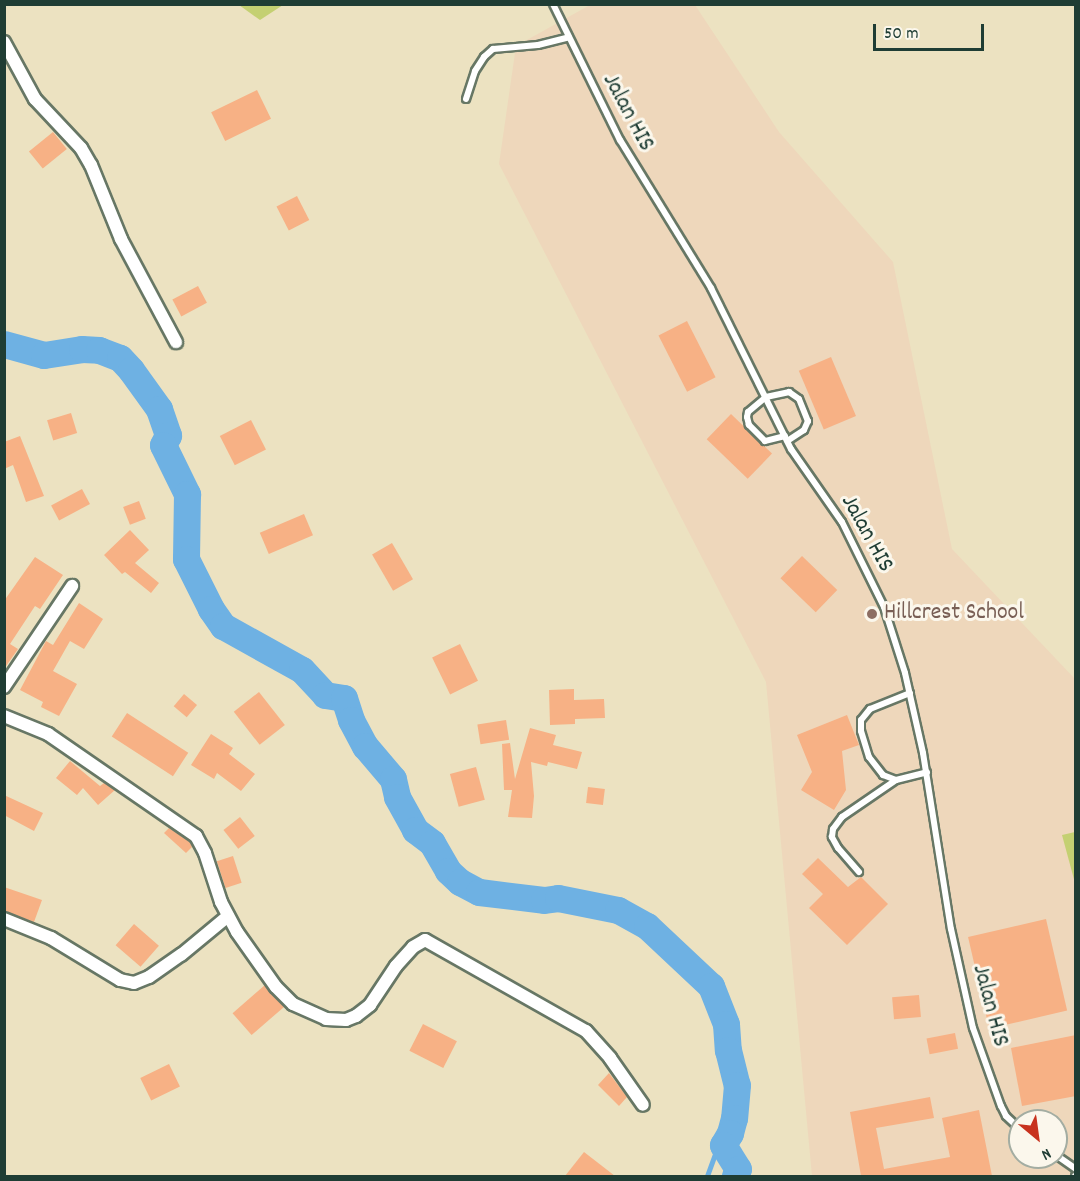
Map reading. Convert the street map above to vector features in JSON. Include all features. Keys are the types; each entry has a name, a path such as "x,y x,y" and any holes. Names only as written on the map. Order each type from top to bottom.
{"street":[{"path":"4,42 35,99 81,148 91,165 114,224 176,342"},
{"path":"4,687 72,586"},
{"path":"4,716 27,723 48,735 196,836 228,916 276,987 293,1004 326,1019 346,1020 356,1016 370,1005 396,966 419,941 425,940 586,1031 610,1058 643,1105"},
{"path":"4,919 51,938 120,980 134,983 149,977 182,955 228,916"}],"lane":[{"name":"Jalan HIS","path":"553,4 620,140 711,288 786,438 842,522 884,607 910,693 927,772 951,929 973,1028 1001,1106 1008,1118"},
{"path":"466,99 475,71 484,57 494,50 538,45 569,37"},
{"path":"789,392 794,393 804,406 808,421 804,430 786,438 765,441 749,425 748,412 766,397 789,392"},
{"path":"896,780 883,775 869,758 862,738 861,720 870,709 910,693"},
{"path":"859,872 838,848 832,837 833,829 842,817 896,780 927,772"}],"shaded area":[{"name":"Hillcrest School","path":"590,5 695,5 779,132 893,262 952,549 1075,679 1075,1176 812,1176 766,682 499,164 516,46"}],"green space":[{"path":"239,5 283,5 260,20"},
{"path":"1076,832 1075,883 1062,835"}],"building":[{"path":"257,90 271,119 225,141 211,112"},
{"path":"53,132 67,149 43,169 29,152"},
{"path":"297,196 309,220 289,230 277,206"},
{"path":"198,286 207,303 181,316 172,300"},
{"path":"687,321 716,377 687,392 658,336"},
{"path":"831,357 856,416 824,430 799,371"},
{"path":"71,413 77,433 53,440 47,420"},
{"path":"731,414 772,454 748,479 707,439"},
{"path":"251,420 266,449 235,465 220,436"},
{"path":"20,436 44,496 26,502 13,465 4,469 4,442"},
{"path":"82,489 90,504 59,520 51,505"},
{"path":"139,501 146,519 130,525 123,507"},
{"path":"304,514 313,535 269,554 260,533"},
{"path":"130,530 149,550 135,563 159,583 151,593 125,572 122,574 104,555"},
{"path":"392,543 413,579 393,591 372,554"},
{"path":"802,556 837,590 816,612 780,578"},
{"path":"35,557 63,575 40,609 35,606 10,644 18,649 4,669 4,601"},
{"path":"79,603 103,619 84,649 70,641 53,671 77,684 59,716 41,707 43,702 20,690 46,641 53,645"},
{"path":"460,644 478,681 450,694 432,658"},
{"path":"574,689 574,700 604,699 605,718 575,719 575,724 550,725 549,690"},
{"path":"259,692 285,725 260,745 234,712"},
{"path":"184,694 197,705 187,717 174,706"},
{"path":"127,713 188,753 173,776 112,736"},
{"path":"847,715 859,745 842,751 846,790 834,810 801,790 812,772 797,735"},
{"path":"506,720 509,740 480,744 477,725"},
{"path":"530,728 556,735 553,745 582,752 577,769 548,762 547,766 531,762 534,796 532,818 508,817 512,790 504,790 502,744 510,743 515,779"},
{"path":"211,734 233,748 229,754 255,774 241,791 217,773 214,779 191,765"},
{"path":"70,761 100,786 104,783 115,790 98,805 83,788 77,795 56,778"},
{"path":"476,767 485,800 459,807 450,774"},
{"path":"588,787 605,789 603,805 586,803"},
{"path":"4,795 43,813 34,831 4,815"},
{"path":"240,817 255,836 238,849 223,830"},
{"path":"169,828 190,842 192,847 186,853 164,833"},
{"path":"233,856 242,883 225,888 217,861"},
{"path":"818,858 848,887 861,877 888,904 847,945 809,908 823,894 802,874"},
{"path":"4,887 42,900 34,922 4,911"},
{"path":"1046,919 1067,1011 989,1029 968,937"},
{"path":"134,924 159,946 141,967 116,945"},
{"path":"265,985 284,1007 252,1035 233,1013"},
{"path":"919,995 921,1017 894,1019 892,997"},
{"path":"423,1024 457,1041 443,1068 409,1051"},
{"path":"955,1033 958,1049 930,1054 927,1039"},
{"path":"1076,1035 1076,1096 1022,1106 1011,1048"},
{"path":"169,1064 180,1086 151,1100 140,1078"},
{"path":"609,1073 627,1097 619,1106 598,1085"},
{"path":"930,1097 934,1118 876,1128 884,1169 950,1157 942,1118 979,1110 992,1176 861,1176 850,1112"},
{"path":"584,1152 615,1176 565,1176"}],"waterway":[{"path":"4,344 44,355 82,349 99,350 120,358 131,370 159,409 168,435 163,445 187,494 186,559 211,609 223,626 302,670 325,695 344,698 351,720 365,746 393,779 397,797 415,830 432,843 448,871 460,882 479,892 544,900 558,898 618,910 647,926 711,986 726,1024 728,1050 737,1085 734,1118 730,1133 723,1145 738,1169 735,1176"},
{"path":"707,1176 717,1149 723,1145"}],"place":[{"name":"Hillcrest School","path":"872,614"}]}
